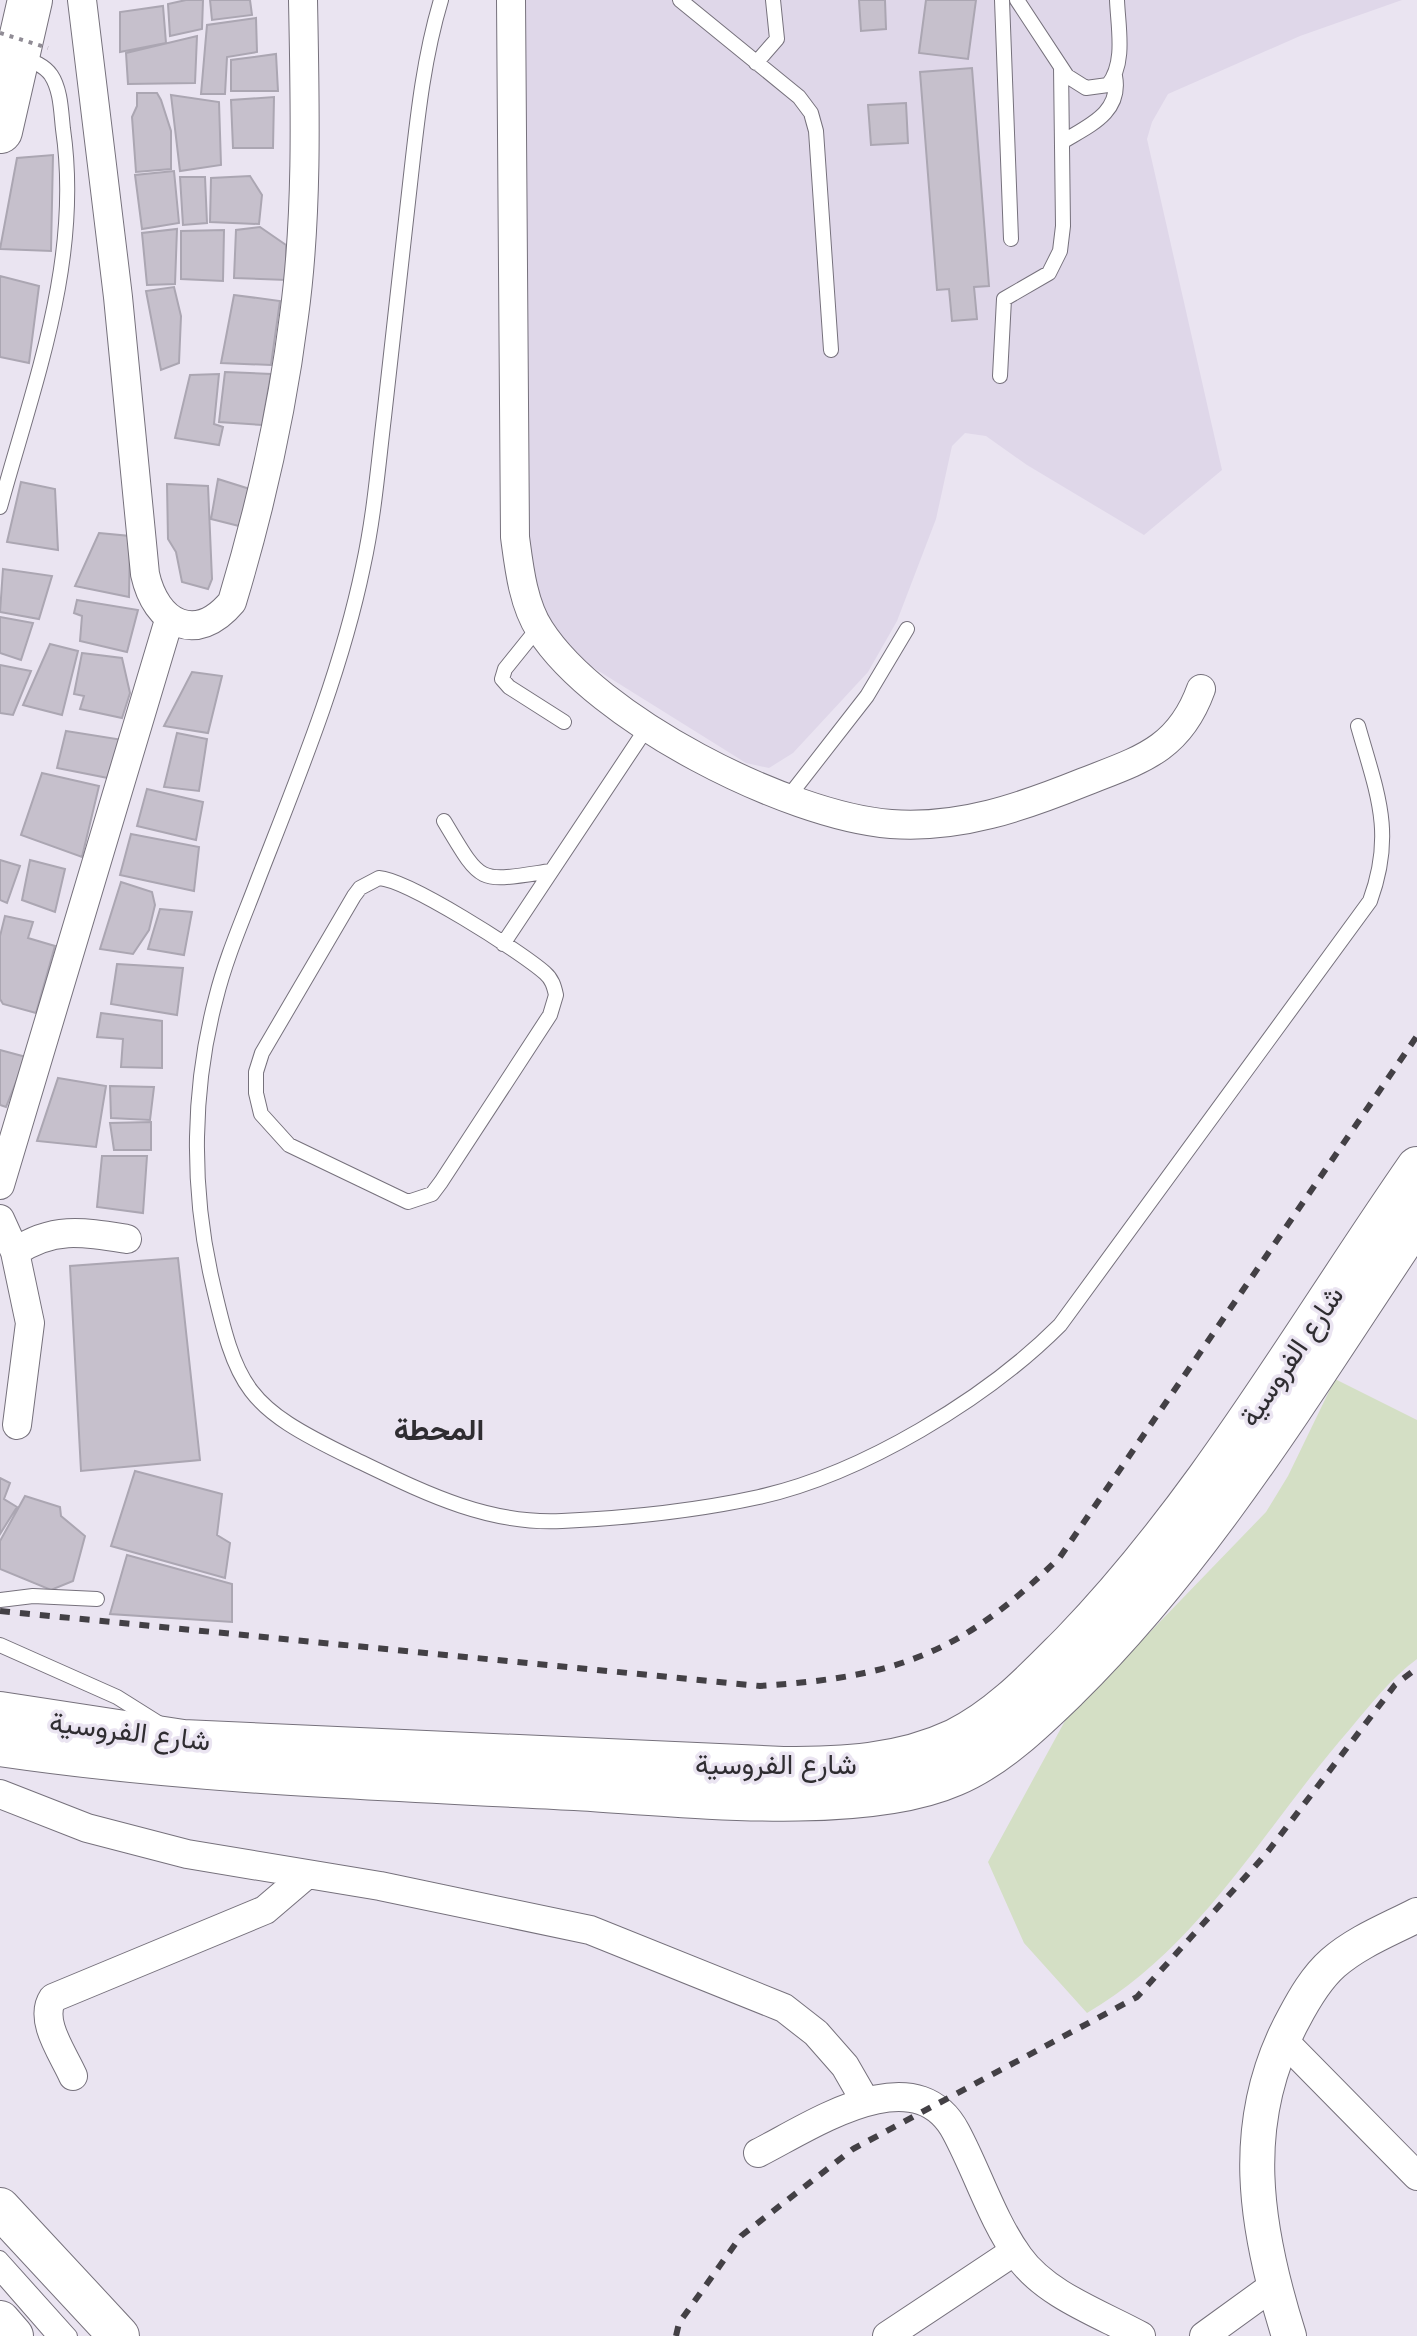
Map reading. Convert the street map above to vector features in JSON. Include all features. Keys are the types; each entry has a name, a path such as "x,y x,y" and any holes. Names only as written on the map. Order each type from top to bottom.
{"main road":[{"path":"6,0 16,40"},
{"path":"0,131 16,40 30,0"},
{"name":"شارع الفروسية","path":"0,1712 183,1740 497,1757 834,1767 877,1763 954,1739 988,1719 1037,1678 1101,1612 1184,1512 1416,1169"},
{"name":"شارع الفروسية","path":"0,1746 182,1770 705,1797 856,1797 902,1790 955,1776 992,1754 1040,1716 1103,1654 1193,1548 1252,1468 1417,1220"},
{"path":"0,2208 119,2336"}],"street":[{"path":"82,0 118,297 145,574 153,599 169,620 187,625 205,624 220,616 232,602 262,493 294,316 298,275 303,0"},
{"path":"511,0 515,537 527,598 538,628 586,683 648,726 744,781 785,800 844,817 893,824 952,822 999,814 1153,753 1184,726 1201,689"},
{"path":"0,1185 169,620"},
{"path":"0,1219 15,1252 30,1323 17,1425"},
{"path":"15,1252 34,1239 59,1232 127,1239"},
{"path":"0,1794 87,1828 172,1851 566,1923 771,2002 816,2033 845,2066 864,2099"},
{"path":"73,2076 48,2020 53,1998 265,1910 306,1875"},
{"path":"1289,2336 1273,2286 1259,2222 1257,2140 1268,2081 1282,2039 1306,1995 1331,1965 1357,1945 1417,1915"},
{"path":"1282,2039 1414,2167"},
{"path":"758,2153 864,2099 919,2100 947,2116 1015,2251 1049,2285 1141,2336"},
{"path":"887,2336 1015,2251"},
{"path":"1204,2336 1273,2286"}],"lane":[{"path":"441,0 422,78 372,518 362,574 294,787 223,972 204,1064 197,1182 208,1262 232,1360 250,1392 277,1418 420,1491 461,1507 504,1518 548,1522 592,1520 762,1496 850,1464 951,1413 1027,1358 1060,1325 1370,901 1382,871 1385,839 1358,726"},
{"path":"680,0 799,97 814,122 831,350"},
{"path":"756,63 777,39 773,0"},
{"path":"1002,0 1011,239"},
{"path":"1017,0 1061,67 1076,84 1086,88 1108,85 1115,76 1119,64 1117,0"},
{"path":"0,507 56,301 70,212 66,151 56,84 44,67 16,40"},
{"path":"1000,376 1004,299 1049,273 1060,251 1061,67"},
{"path":"1062,142 1111,107 1117,86 1115,76"},
{"path":"538,628 505,669 502,679 564,722"},
{"path":"785,800 867,696 907,629"},
{"path":"503,944 648,726"},
{"path":"444,821 471,865 482,876 498,879 551,871"},
{"path":"379,878 399,883 503,944 548,975 554,984 555,1005 432,1194 408,1202 395,1197 289,1145 273,1130 261,1114 256,1093 256,1072 262,1053 360,888 379,878"},
{"path":"0,1600 33,1596 97,1599"},
{"path":"0,1645 117,1697 183,1740"},
{"path":"0,2258 70,2336"},
{"path":"0,2274 54,2336"}],"shaded area":[{"path":"521,0 1402,0 1300,36 1168,94 1152,122 1147,139 1222,470 1144,535 1027,465 986,436 965,433 952,446 936,519 897,621 868,672 793,753 769,768 746,763 573,655 542,613 524,524"}],"green space":[{"path":"1335,1379 1417,1420 1417,1659 1390,1683 1319,1766 1198,1920 1128,1986 1087,2013 1024,1943 988,1862 1066,1719 1266,1512 1288,1476"}],"building":[{"path":"203,0 202,29 170,36 168,4"},
{"path":"210,0 250,0 252,15 212,20"},
{"path":"859,0 885,0 886,29 861,31"},
{"path":"926,0 976,0 968,59 919,53"},
{"path":"163,6 166,43 120,52 120,12"},
{"path":"256,18 257,52 227,57 225,94 201,94 207,25"},
{"path":"197,36 195,83 128,84 126,53"},
{"path":"276,54 278,91 231,91 231,60"},
{"path":"972,68 989,286 974,287 977,319 952,321 949,289 937,290 920,72"},
{"path":"137,93 157,93 161,100 171,131 171,169 136,172 132,117 137,106"},
{"path":"171,95 219,102 221,165 180,171"},
{"path":"274,97 273,148 233,148 231,100"},
{"path":"906,103 908,143 871,145 868,105"},
{"path":"53,155 51,251 0,249 17,158"},
{"path":"174,171 179,223 142,229 135,175"},
{"path":"250,176 262,195 259,224 210,222 211,178"},
{"path":"180,177 205,177 207,223 183,225"},
{"path":"260,227 286,245 286,280 234,278 236,230"},
{"path":"177,229 175,284 147,285 142,233"},
{"path":"224,230 223,281 181,279 181,231"},
{"path":"0,276 39,286 29,363 0,357"},
{"path":"174,287 181,316 179,363 161,370 146,291"},
{"path":"234,295 280,301 271,365 221,363"},
{"path":"225,372 271,374 262,425 219,422"},
{"path":"219,374 214,424 223,427 219,445 175,438 190,375"},
{"path":"218,479 253,490 243,527 211,519"},
{"path":"21,482 55,489 58,550 7,542"},
{"path":"167,484 208,486 212,579 208,589 182,582 176,552 168,539"},
{"path":"99,533 130,536 129,597 75,586"},
{"path":"3,569 52,576 39,619 0,612"},
{"path":"77,600 138,610 127,652 80,641 82,616 74,613"},
{"path":"0,617 33,623 21,660 0,653"},
{"path":"50,644 78,651 62,715 23,705"},
{"path":"82,653 122,658 130,693 122,718 80,709 84,696 74,694"},
{"path":"0,665 31,671 13,715 0,713"},
{"path":"192,672 222,676 208,733 164,726"},
{"path":"66,731 123,740 113,779 57,768"},
{"path":"177,733 207,739 199,791 164,787"},
{"path":"42,773 99,786 82,857 21,835"},
{"path":"147,789 203,802 196,840 137,826"},
{"path":"131,834 199,847 194,891 120,875"},
{"path":"0,860 20,866 7,903 0,900"},
{"path":"30,860 65,869 55,912 22,900"},
{"path":"121,882 152,892 155,905 149,930 133,954 100,949"},
{"path":"160,909 192,912 184,955 148,949"},
{"path":"5,916 33,922 28,938 55,946 36,1013 3,1004 0,999 0,936"},
{"path":"117,964 183,968 177,1015 111,1004"},
{"path":"101,1013 162,1021 162,1068 121,1067 123,1039 97,1037"},
{"path":"0,1050 26,1057 6,1107 0,1105"},
{"path":"58,1078 106,1086 96,1147 37,1141"},
{"path":"110,1086 154,1087 150,1120 111,1118"},
{"path":"151,1122 151,1150 114,1150 110,1123"},
{"path":"102,1156 147,1156 143,1213 97,1207"},
{"path":"178,1258 200,1460 81,1471 70,1266"},
{"path":"135,1471 222,1494 217,1535 230,1543 225,1578 111,1546"},
{"path":"0,1478 10,1483 4,1499 17,1507 0,1534"},
{"path":"25,1496 60,1507 61,1516 85,1536 73,1581 51,1590 0,1569 0,1541"},
{"path":"127,1555 232,1584 232,1622 110,1614"}],"railway":[{"path":"0,1611 760,1686 851,1676 925,1654 991,1617 1060,1557 1417,1036"},
{"path":"676,2336 679,2323 741,2236 853,2149 1137,1997 1266,1854 1395,1685 1417,1668"}],"district":[{"name":"المحطة","path":"439,1430"}]}
